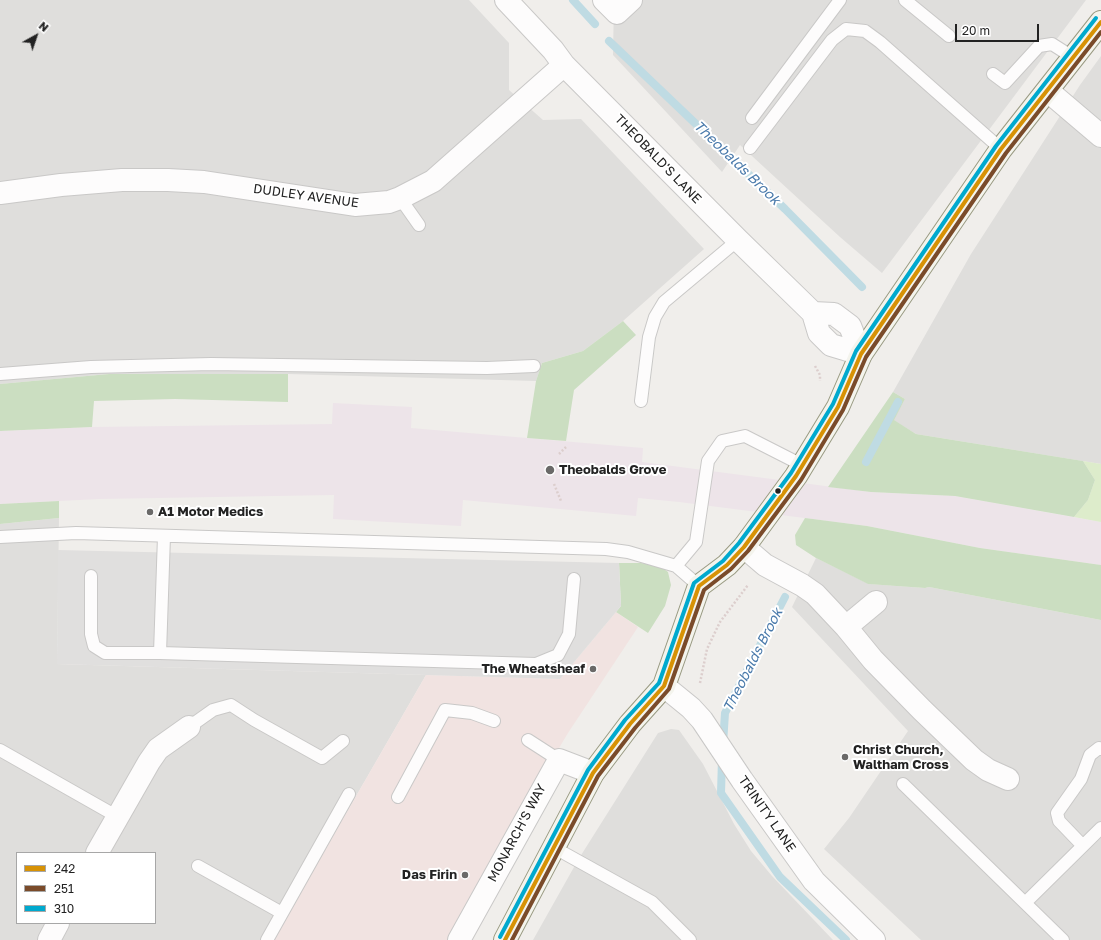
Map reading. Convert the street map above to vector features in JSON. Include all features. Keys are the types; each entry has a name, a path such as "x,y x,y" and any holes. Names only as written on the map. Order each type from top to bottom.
{"main road":[{"path":"504,940 593,773 630,724 664,686 699,586 727,565 744,547 802,466 838,407 861,354 1001,149 1101,22"}],"street":[{"name":"THEOBALD'S LANE","path":"506,0 553,50 564,65 738,240 813,313 819,333 831,345 861,354"},
{"name":"DUDLEY AVENUE","path":"0,193 122,180 168,180 204,182 354,205 372,204 400,198 433,181 452,166 564,65"},
{"path":"1048,91 1101,136"},
{"path":"744,547 765,565 802,585 815,594 846,627 873,660 974,760 988,770 1008,779"},
{"path":"846,627 876,602"},
{"name":"TRINITY LANE","path":"664,686 691,708 708,730 814,881 874,940"},
{"path":"98,852 158,749 189,727"},
{"path":"558,760 593,773"},
{"name":"MONARCH'S WAY","path":"459,940 558,760"},
{"path":"49,940 57,924"}],"lane":[{"path":"752,118 841,0"},
{"path":"905,0 949,36"},
{"path":"750,148 832,40 846,30 865,31 880,42 1001,149"},
{"path":"993,74 1005,83 1039,46 1052,44 1074,58"},
{"path":"400,198 419,225"},
{"path":"641,401 650,337 655,317 664,302 738,240"},
{"path":"0,374 92,367 211,364 487,368 534,366"},
{"path":"676,566 696,542 708,461 722,441 745,436 802,466"},
{"path":"0,537 76,533 606,549 650,557 676,566 699,586"},
{"path":"160,653 164,536"},
{"path":"91,576 91,634 94,646 105,653 160,653 536,664 558,655 569,634 574,579"},
{"path":"189,727 213,710 231,705 254,720 322,758 343,741"},
{"path":"398,797 445,710 472,713 494,721"},
{"path":"528,740 558,760"},
{"path":"1083,846 1059,821 1058,813 1081,779 1090,755 1099,748 1101,749"},
{"path":"0,750 118,817"},
{"path":"903,784 1063,940"},
{"path":"267,940 349,794"},
{"path":"1025,903 1057,869 1101,828"},
{"path":"553,847 652,902 690,940"},
{"path":"198,866 282,913"}],"path":[{"path":"813,363 820,375 820,387"},
{"path":"559,454 566,447"},
{"path":"554,484 561,501"},
{"path":"699,686 707,649 720,622 749,585"}],"shaded area":[{"path":"0,0 469,0 509,43 509,90 543,120 581,119 704,249 623,321 583,351 542,363 536,381 288,374 109,374 0,384"},
{"path":"614,0 1086,0 882,273 840,237 740,145 722,172 613,55"},
{"path":"1101,56 1101,464 916,434 893,420 905,399 893,392 971,254 1080,85"},
{"path":"333,403 412,407 411,428 643,448 642,462 871,492 955,496 1101,522 1101,565 980,548 867,526 638,498 636,516 463,500 461,526 333,519 334,495 99,499 0,504 0,431 92,427 332,424"},
{"path":"59,518 57,664 426,675 273,940 0,940 0,524"},
{"path":"58,550 619,563 621,606 560,679 57,664"},
{"path":"816,558 869,584 929,587 1101,620 1101,940 921,940 824,849 849,818 908,731 792,607"},
{"path":"616,612 638,627 568,733 495,855 448,940 273,940 426,675 560,679"},
{"path":"671,729 679,730 703,764 734,824 751,851 772,876 833,940 533,940 578,860 658,733"}],"green space":[{"path":"623,321 636,335 574,390 566,441 527,438 536,381 542,363 583,351"},
{"path":"109,374 288,374 288,402 175,399 94,401 92,427 0,431 0,384"},
{"path":"893,392 905,399 894,420 916,434 1083,461 1095,480 1088,500 1074,517 955,496 871,492 828,487"},
{"path":"1083,461 1101,464 1101,522 1074,517 1088,500 1095,480"},
{"path":"59,501 59,518 0,524 0,504"},
{"path":"805,518 867,526 980,548 1101,565 1101,620 929,587 868,584 816,558 796,545 795,535"},
{"path":"619,563 641,563 660,566 668,572 671,585 665,606 648,633 616,612 621,606"}],"waterway":[{"name":"Theobalds Brook","path":"573,0 595,24"},
{"name":"Theobalds Brook","path":"609,41 785,209 862,287"},
{"name":"Theobalds Brook","path":"866,462 898,402"},
{"name":"Theobalds Brook","path":"723,744 725,713 785,597"},
{"name":"Theobalds Brook","path":"722,759 721,793 780,877 846,940"}],"transit line":[{"name":"310","path":"500,937 588,770 625,720 659,683 694,583 723,561 739,543 791,473 833,404 856,351 996,146 1096,18"},
{"name":"242","path":"505,940 593,773 630,724 664,686 699,586 727,565 744,547 796,476 838,407 861,354 1001,149 1101,22"},
{"name":"251","path":"512,940 598,776 635,728 669,689 704,590 731,569 748,551 801,480 843,410 866,357 1006,153 1101,32"}],"place":[{"name":"Theobalds Grove","path":"550,470"},
{"name":"A1 Motor Medics","path":"150,512"},
{"name":"The Wheatsheaf","path":"593,669"},
{"name":"Christ Church, Waltham Cross","path":"845,757"},
{"name":"Das Firin","path":"465,875"}]}
